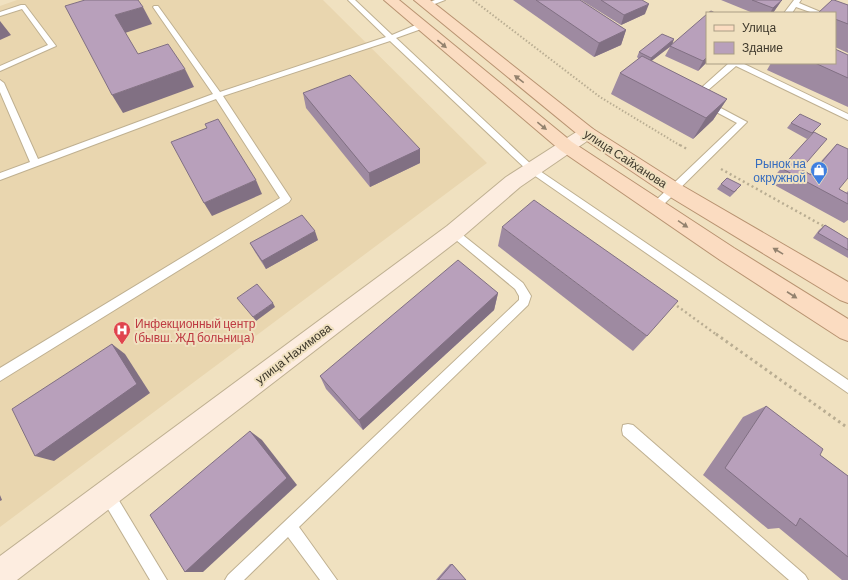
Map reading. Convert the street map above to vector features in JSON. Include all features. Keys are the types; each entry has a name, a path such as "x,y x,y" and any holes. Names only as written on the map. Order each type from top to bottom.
{"main road":[{"path":"391,0 566,146 848,331"},
{"name":"улица Сайханова","path":"430,2 587,133 674,190 848,293"}],"street":[{"name":"улица Нахимова","path":"0,574 454,232 531,169 587,133"}],"lane":[{"path":"351,0 531,169 848,387"},
{"path":"789,12 797,2 817,12"},
{"path":"0,14 23,6 52,46 0,70"},
{"path":"0,375 286,199 218,94 156,7"},
{"path":"0,177 218,94 391,38 421,26"},
{"path":"656,206 705,160 742,122 690,96 734,64"},
{"path":"737,64 848,117"},
{"path":"0,83 35,164"},
{"path":"233,580 524,302 525,296 519,286 454,232"},
{"path":"628,430 800,580"},
{"path":"107,494 159,580"},
{"path":"289,526 329,580"}],"path":[{"path":"473,0 600,97 705,160 828,228"},
{"path":"673,302 848,428"}],"shaded area":[{"name":"Инфекционный центр (бывш. ЖД больница)","path":"17,0 323,0 487,163 0,527 0,6"}],"building":[{"path":"85,0 138,0 143,7 115,15 138,54 168,44 185,69 112,95 65,6"},
{"path":"536,0 580,0 626,30 599,43"},
{"path":"601,0 642,0 649,4 624,15"},
{"path":"752,0 782,0 773,8"},
{"path":"832,0 848,5 848,24 836,19 836,12 819,12"},
{"path":"706,15 706,58 703,61 670,46"},
{"path":"662,34 674,39 651,58 639,52"},
{"path":"836,49 848,55 848,78 817,64 836,64"},
{"path":"642,56 727,99 706,118 620,73"},
{"path":"350,75 420,149 369,173 303,93"},
{"path":"800,114 821,124 812,133 791,123"},
{"path":"218,119 256,180 204,203 171,142 207,128 205,124"},
{"path":"814,132 827,139 801,169 811,175 837,144 848,149 848,178 839,189 848,194 848,204 781,168"},
{"path":"727,178 741,185 734,192 721,184"},
{"path":"534,200 678,301 647,336 502,227"},
{"path":"302,215 315,231 262,261 250,243"},
{"path":"825,225 848,239 848,250 818,233"},
{"path":"458,260 498,293 359,420 320,376"},
{"path":"257,284 273,303 253,317 237,298"},
{"path":"112,344 137,384 35,456 12,409"},
{"path":"766,406 823,449 820,455 848,476 848,557 800,518 796,526 725,468"},
{"path":"250,431 287,478 185,572 150,515"},
{"path":"452,564 466,580 438,580"}],"place":[{"name":"Рынок на окружной","path":"819,185"},
{"name":"Инфекционный центр (бывш. ЖД больница)","path":"122,345"}]}
